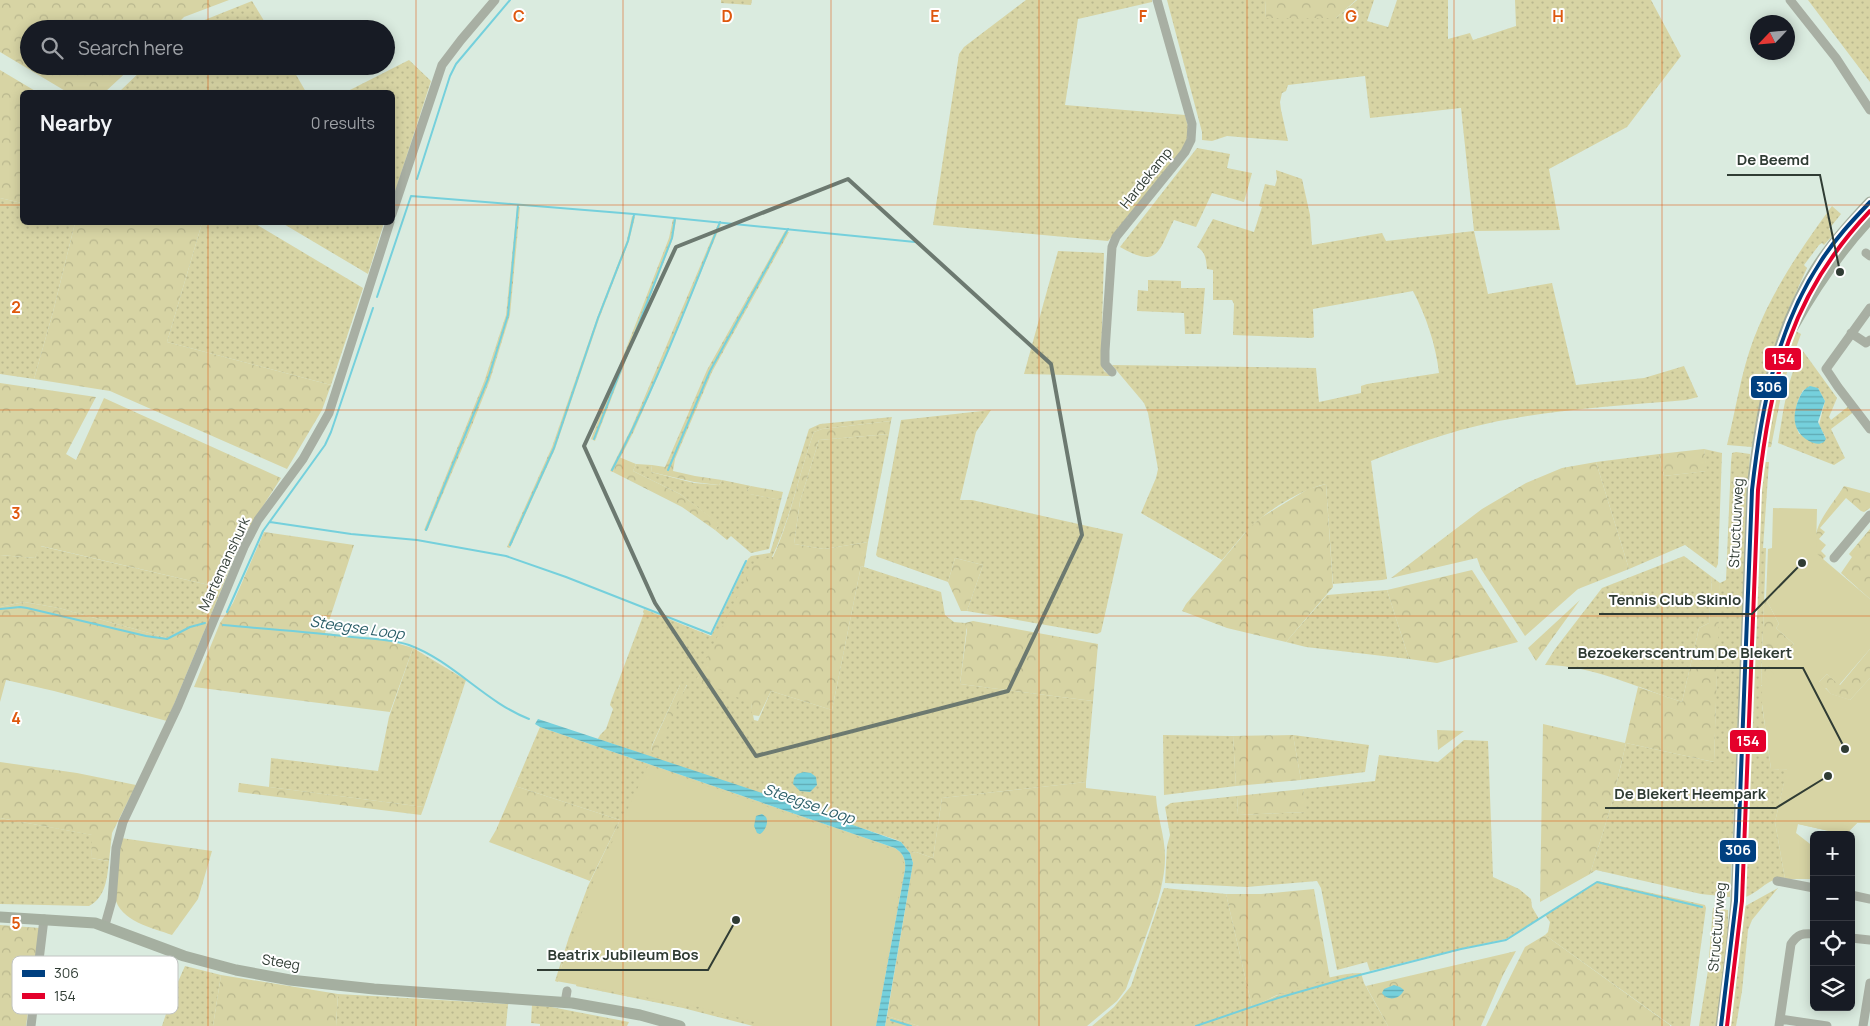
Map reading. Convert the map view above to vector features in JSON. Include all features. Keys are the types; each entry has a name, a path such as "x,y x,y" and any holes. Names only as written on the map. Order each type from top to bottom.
{"main road":[{"name":"Structuurweg","path":"1721,1026 1736,902 1752,490 1757,444 1774,359 1797,303 1827,252 1870,202"},
{"name":"Structuurweg","path":"1770,381 1789,334 1804,308 1838,258 1870,219"},
{"name":"Steeg","path":"0,917 88,921 105,925 184,956 236,970 290,980 374,989 566,997 680,1026"}],"street":[{"path":"395,205 442,65 495,0"},
{"name":"Hardekamp","path":"1112,372 1105,364 1105,351 1112,247 1116,237 1185,152 1193,134 1192,124 1156,0"},
{"path":"1790,0 1836,58 1870,110"},
{"name":"Martemanshurk","path":"105,925 112,900 116,848 123,822 178,706 244,547 258,520 303,460 329,413 389,225"},
{"path":"1870,308 1826,369 1870,428"},
{"path":"1851,333 1866,343 1870,340"},
{"path":"1834,558 1870,515"},
{"path":"1777,881 1810,887"},
{"path":"1855,896 1870,899"},
{"path":"40,956 44,919"},
{"path":"1810,934 1802,933 1796,936 1791,944 1780,1022 1827,1026"},
{"path":"1855,938 1870,940"},
{"path":"1863,1026 1870,984"}],"highlighted area":[{"path":"848,179 1051,364 1082,535 1008,691 756,756 655,603 584,446 676,247"}],"green space":[{"path":"0,0 229,0 184,17 181,20 20,20 20,64 0,52"},
{"path":"721,0 752,0 751,5 721,3"},
{"path":"1026,0 1152,0 1152,2 1078,19 1065,105 1185,115 1191,138 1124,224 1108,241 933,225 959,54 964,47"},
{"path":"1167,0 1265,0 1266,18 1336,18 1357,0 1374,0 1367,21 1388,27 1397,0 1448,0 1448,39 1470,33 1473,40 1516,26 1515,0 1651,0 1681,56 1627,127 1549,169 1560,230 1474,231 1461,108 1370,118 1365,76 1288,85 1286,91 1282,93 1280,102 1288,141 1227,136 1212,141 1202,140 1202,132"},
{"path":"1265,0 1356,0 1336,18 1266,18"},
{"path":"1808,0 1870,0 1870,82"},
{"path":"252,1 264,20 204,20"},
{"path":"409,60 431,81 395,192 395,90 350,90 379,75 395,75 395,67"},
{"path":"0,70 34,90 20,90 20,203 0,198"},
{"path":"39,75 123,75 107,90 64,90"},
{"path":"137,75 296,75 305,90 121,90"},
{"path":"1197,148 1230,154 1227,168 1252,173 1244,202 1212,193 1196,227 1174,220 1160,248 1156,254 1150,257 1143,257 1120,247"},
{"path":"1276,170 1302,179 1310,215 1312,245 1382,233 1386,241 1474,231 1488,294 1552,283 1576,385 1644,378 1684,366 1698,397 1686,400 1558,412 1497,421 1442,435 1371,461 1387,579 1333,584 1326,484 1296,495 1258,520 1222,560 1141,513 1158,469 1148,413 1144,403 1112,365 1316,368 1319,402 1361,393 1361,386 1367,384 1439,373 1430,331 1413,291 1313,309 1314,337 1312,338 1233,335 1234,304 1232,300 1213,300 1213,270 1207,269 1204,254 1197,247 1213,219 1254,232 1262,207 1259,206 1265,184 1275,186 1277,179"},
{"path":"0,198 20,203 20,225 75,225 34,379 0,374"},
{"path":"1832,206 1841,214 1829,229 1834,234 1824,245 1822,243 1819,245 1804,265 1807,268 1790,306 1756,423 1752,447 1727,445 1739,391 1754,338 1770,302 1789,269"},
{"path":"517,207 520,207 510,315 490,380 427,531 424,530 484,382 506,315"},
{"path":"632,216 635,217 629,241 599,319 555,449 510,548 507,547 552,447 597,318 627,240"},
{"path":"673,219 676,220 673,238 595,441 591,439 669,238"},
{"path":"718,224 721,224 634,431 613,472 610,471 631,429"},
{"path":"75,225 201,225 167,342 331,385 322,410 287,469 110,391 34,379"},
{"path":"201,225 257,225 363,288 331,385 167,342"},
{"path":"285,225 383,225 368,274"},
{"path":"785,231 789,232 712,372 675,459 669,458 707,370"},
{"path":"1058,251 1104,253 1101,362 1104,371 1111,376 1024,374"},
{"path":"1148,280 1181,281 1181,288 1205,288 1201,334 1185,334 1184,313 1137,311 1138,290 1148,291"},
{"path":"1794,330 1801,334 1784,381 1771,447 1761,448 1773,386"},
{"path":"1803,351 1837,398 1829,417 1831,420 1850,405 1855,411 1831,429 1845,458 1834,465 1778,443 1789,383","holes":["1818,388 1825,401 1819,425 1825,436 1799,434 1795,412 1803,390"]},
{"path":"0,383 96,397 66,454 76,460 104,398 281,478 241,540 222,588 41,546 35,558 0,555"},
{"path":"991,410 976,432 960,500 972,500 1123,534 1101,632 1097,634 967,611 983,565 955,558 948,582 876,555 901,420"},
{"path":"892,417 891,421 822,429 814,432 790,511 772,557 751,704 754,720 758,721 771,691 832,710 861,566 941,592 945,615 954,622 967,625 960,684 1093,701 1086,782 942,798 933,858 916,852 910,853 897,840 598,739 606,729 613,709 610,705 611,701 644,609 711,636 748,559 751,556 770,553 809,429 820,424","holes":["680,685 687,685 651,752 652,745"]},
{"path":"891,421 889,434 819,440 800,501 794,544 824,549 868,542 864,567 861,566 832,710 771,691 759,716 752,715 751,703 696,680 755,561 773,557 785,527 814,432 822,429"},
{"path":"889,434 868,542 824,549 794,544 800,501 819,440"},
{"path":"1704,449 1722,453 1718,564 1716,568 1685,545 1629,569 1596,462 1659,454 1664,476 1706,471"},
{"path":"1704,449 1707,471 1664,476 1659,454"},
{"path":"1732,453 1750,454 1730,897 1701,894 1596,870 1590,874 1612,803 1626,743 1714,762 1719,592 1720,583 1726,580 1731,462"},
{"path":"619,457 636,464 633,471 680,494 720,524 715,530 682,507 613,472"},
{"path":"669,458 675,459 673,471 722,480 719,485 694,482 651,472 652,465 665,467"},
{"path":"1596,462 1629,569 1578,589 1525,636 1481,569 1477,558 1391,578 1482,509 1526,483 1562,468"},
{"path":"1758,462 1769,462 1763,548 1766,548 1761,685 1796,717 1823,686 1831,694 1850,700 1838,711 1846,721 1851,744 1870,747 1870,823 1857,823 1849,831 1829,831 1798,824 1799,794 1792,785 1784,783 1775,822 1785,879 1767,883 1746,897 1740,898","holes":["1766,703 1779,766 1835,768 1836,770 1771,769 1762,705"]},
{"path":"636,464 652,465 651,472 694,483 719,485 722,480 751,486 747,490 750,494 781,500 769,549 751,553 731,536 727,540 715,530 719,524 680,494 633,471"},
{"path":"1326,484 1333,587 1286,642 1227,628 1182,611 1250,527 1262,517 1308,489"},
{"path":"751,486 783,492 781,500 749,494 747,490"},
{"path":"1844,486 1870,493 1870,508 1864,512 1861,511 1846,498 1820,528 1825,532 1819,539 1826,545 1821,551 1826,556 1819,563 1815,541 1817,531 1820,522"},
{"path":"1773,508 1817,509 1816,553 1870,599 1870,649 1839,685 1827,674 1819,682 1831,694 1850,700 1870,678 1870,823 1857,823 1849,831 1829,831 1798,824 1796,833 1810,844 1810,879 1785,879 1775,822 1787,769 1771,769 1762,704 1762,673 1769,680 1774,674 1769,669 1774,664 1767,657 1779,643 1788,650 1794,644 1776,628 1779,624 1766,599 1768,549 1772,548"},
{"path":"1870,529 1870,599 1841,573 1852,557 1849,554"},
{"path":"264,532 354,545 325,633 389,641 413,648 390,712 194,687 220,623 233,603"},
{"path":"40,546 222,588 208,622 192,626 167,638 59,608 24,602 0,607 0,555 35,558"},
{"path":"1684,556 1712,577 1709,623 1699,628 1682,702 1597,673 1562,666 1545,665 1602,588"},
{"path":"955,558 983,565 967,611 961,611 948,582"},
{"path":"1472,570 1518,642 1437,663 1409,659 1387,590"},
{"path":"1712,577 1720,583 1714,762 1626,743 1612,803 1590,874 1540,902 1543,724 1625,743 1638,687 1682,702 1699,628 1709,623"},
{"path":"1387,590 1409,659 1306,647 1286,642 1327,595"},
{"path":"1766,599 1779,624 1776,628 1794,644 1788,650 1767,657 1775,664 1819,682 1827,674 1840,685 1870,649 1870,678 1850,700 1831,694 1826,688 1761,685 1764,601"},
{"path":"1580,600 1536,661 1528,648"},
{"path":"24,602 59,608 167,638 192,626 208,622 167,721 6,680 0,702 0,607"},
{"path":"973,621 1098,644 1093,701 960,684 967,630 965,623"},
{"path":"413,648 466,680 424,807 269,787 271,758 378,771 389,717"},
{"path":"687,684 656,753 651,752 680,685"},
{"path":"540,727 898,850 904,858 905,870 876,1026 753,1026 683,1008 576,986 580,968 562,964 558,982 555,981 588,886 620,820 515,786"},
{"path":"1437,730 1464,731 1438,750"},
{"path":"1163,735 1233,736 1236,786 1164,795"},
{"path":"1293,735 1369,745 1365,772 1301,780"},
{"path":"1293,735 1301,780 1236,786 1233,736"},
{"path":"1464,740 1488,741 1493,877 1519,889 1531,899 1532,907 1539,919 1506,939 1370,971 1367,962 1337,970 1321,888 1317,881 1247,887 1165,883 1167,846 1170,835 1165,807 1171,803 1237,796 1238,815 1306,812 1303,789 1375,781 1379,755 1438,762"},
{"path":"0,762 77,773 136,785 112,833 109,861 91,858 92,835 0,818"},
{"path":"648,766 897,851 900,854 904,865 876,1026 770,1026 699,1007 556,981 593,883"},
{"path":"1086,782 1086,788 1156,796 1164,841 1164,871 1157,905 1126,989 1117,1001 1087,1026 919,1026 887,1016 913,863 910,853 916,852 933,858 942,798"},
{"path":"239,783 424,807 421,815 238,792"},
{"path":"515,786 620,820 590,881 489,842"},
{"path":"1303,789 1307,812 1238,815 1237,796"},
{"path":"0,818 93,835 91,858 109,861 105,886 99,898 89,906 0,904"},
{"path":"121,838 212,851 198,899 172,935 130,918 118,905 115,897"},
{"path":"1598,881 1705,905 1690,1026 1672,1026 1545,935 1548,932 1550,922 1545,915"},
{"path":"1164,888 1226,894 1252,1007 1320,980 1361,973 1364,983 1388,1026 1092,1026 1114,1007 1131,986"},
{"path":"1778,888 1752,920 1748,930 1742,991 1736,1026 1726,1026 1740,909"},
{"path":"1314,889 1330,979 1277,995 1252,1007 1226,894 1261,894"},
{"path":"1713,908 1728,910 1728,933 1717,1026 1699,1026 1708,970"},
{"path":"0,925 40,928 36,956 12,956 12,1014 28,1014 26,1026 0,1026"},
{"path":"1545,935 1670,1026 1486,1026 1525,947"},
{"path":"1516,951 1503,975 1481,1026 1388,1026 1366,986"},
{"path":"185,966 221,975 213,1026 162,1026 166,1014 178,1014 178,982"},
{"path":"221,975 338,994 336,1026 213,1026"},
{"path":"338,994 508,1004 506,1026 336,1026"},
{"path":"532,1005 629,1022 627,1026 540,1026 540,1024 531,1023"},
{"path":"887,1016 919,1026 885,1026"}],"water":[{"path":"1810,386 1818,388 1825,401 1818,422 1826,439 1820,444 1813,443 1804,437 1795,424 1798,401 1804,390"},
{"path":"538,719 756,791 901,842 910,853 913,863 885,1026 876,1026 905,870 904,858 898,850 540,727 535,724"},
{"path":"811,773 816,777 817,785 810,792 800,791 793,784 797,774"},
{"path":"762,814 766,817 767,824 760,834 757,833 754,826 756,816"},
{"path":"1394,985 1404,990 1400,996 1387,998 1382,993 1384,989"}],"waterway":[{"path":"417,179 450,76 456,64 510,0"},
{"path":"377,297 411,196 634,214 915,242"},
{"path":"426,530 488,379 508,315 518,205"},
{"path":"510,545 554,448 598,318 628,241 634,215"},
{"path":"594,439 672,238 675,219"},
{"path":"612,470 656,379 720,222"},
{"path":"668,470 710,371 788,229"},
{"path":"227,612 263,531 325,445 373,308"},
{"path":"270,522 351,534 417,540 506,556 566,577 711,634 746,561"},
{"name":"Steegse Loop","path":"0,609 27,608 146,636 167,639 190,627 205,623"},
{"name":"Steegse Loop","path":"223,625 381,640 409,645 440,661 498,703 529,719"},
{"path":"1196,1026 1278,998 1344,979 1461,949 1506,940 1597,882 1702,907"},
{"path":"891,1020 911,1026"}],"transit line":[{"name":"306","path":"1721,1026 1736,901 1752,490 1760,430 1773,371 1782,342 1792,314 1805,287 1832,245 1870,202"},
{"name":"154","path":"1727,1026 1742,901 1758,490 1763,450 1778,375 1789,340 1803,307 1821,274 1843,243 1870,211"}],"place":[{"name":"De Beemd","path":"1840,272"},
{"name":"Tennis Club Skinlo","path":"1802,563"},
{"name":"Bezoekerscentrum De Blekert","path":"1845,749"},
{"name":"De Blekert Heempark","path":"1828,776"},
{"name":"Beatrix Jubileum Bos","path":"736,920"}]}
